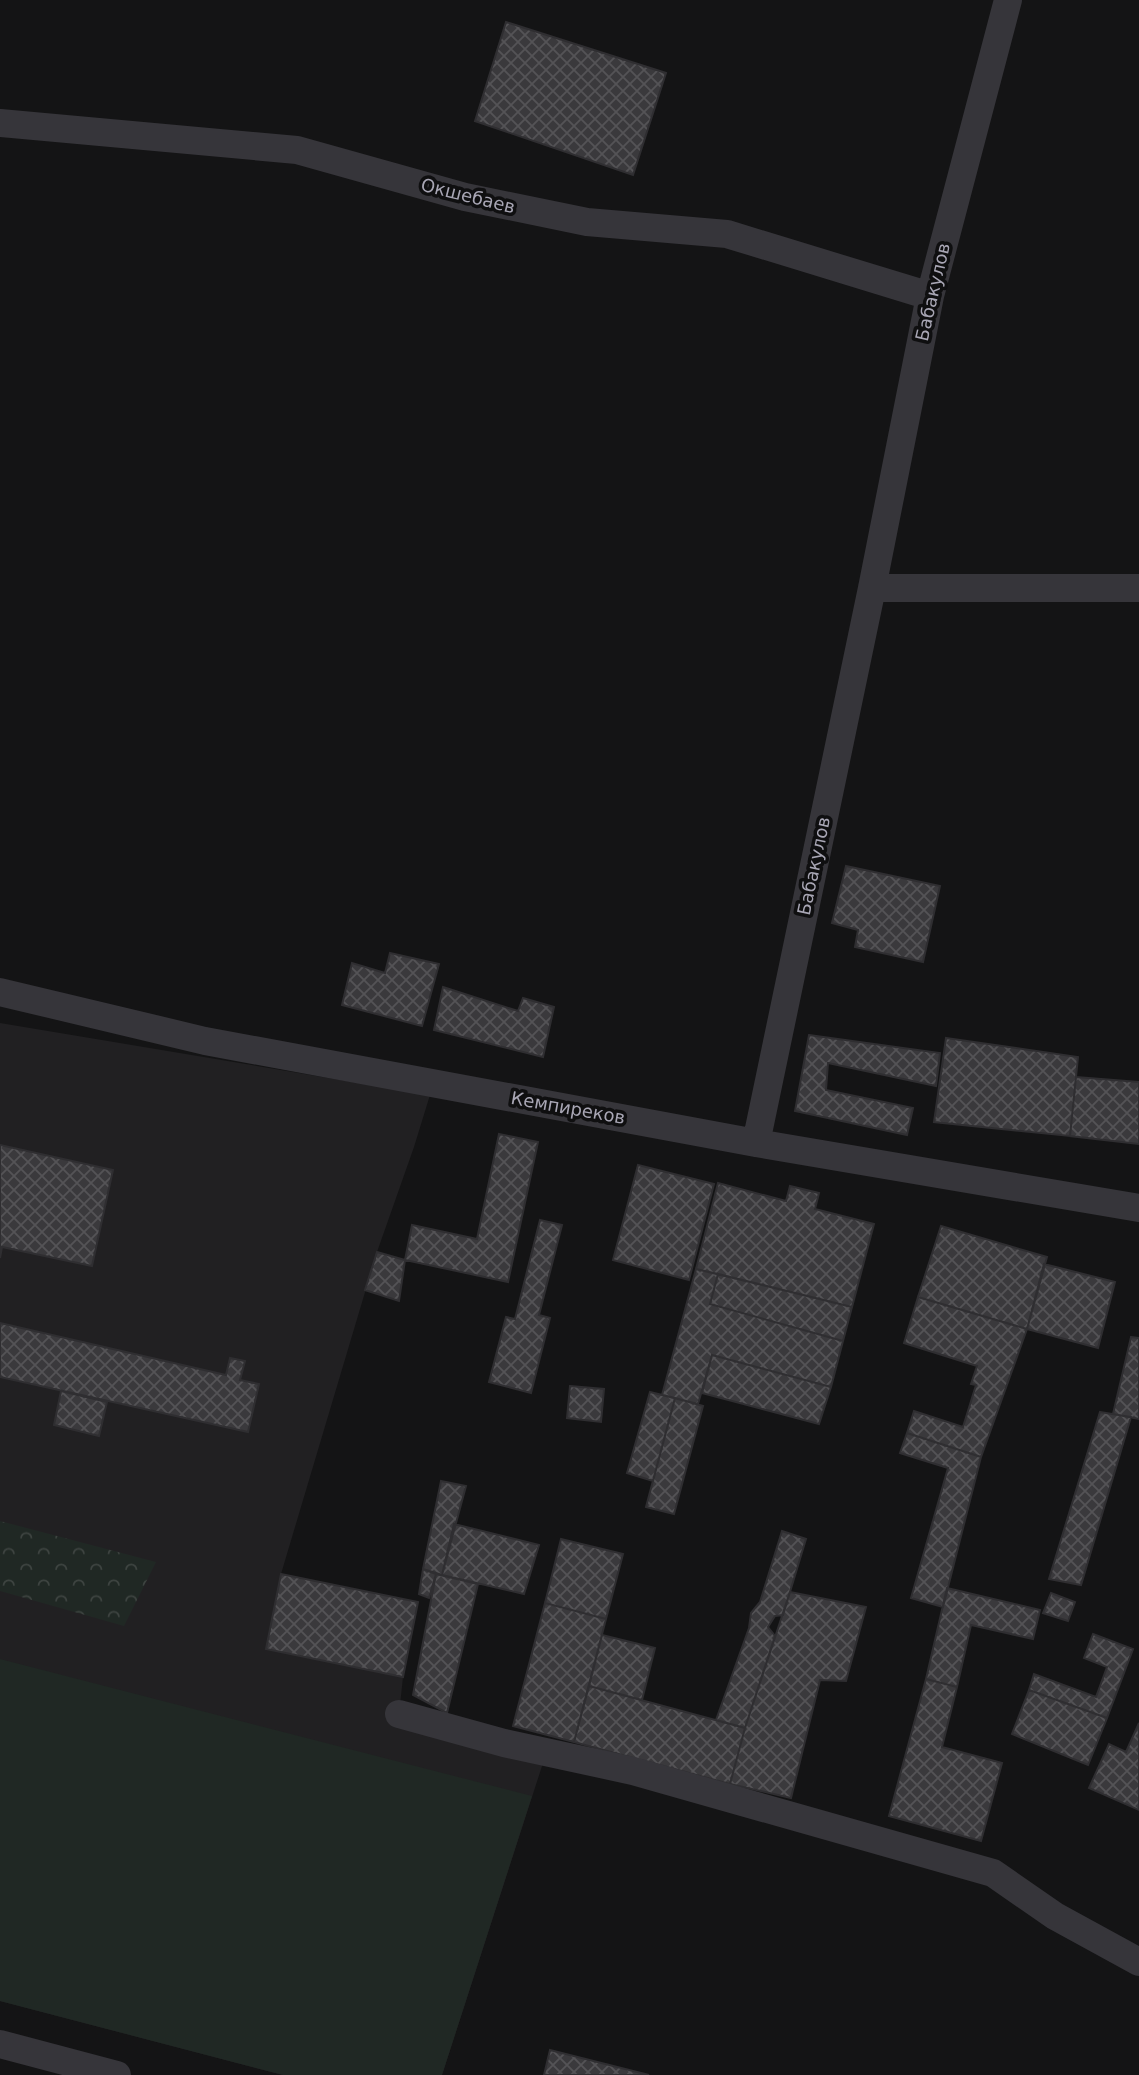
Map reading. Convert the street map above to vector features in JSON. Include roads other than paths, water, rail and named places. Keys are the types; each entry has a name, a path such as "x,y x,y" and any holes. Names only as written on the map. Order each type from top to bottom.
{"street":[{"name":"Бабакулов","path":"756,1143 930,296 1008,0"},
{"name":"Окшебаев","path":"0,123 297,150 465,197 587,222 727,234 930,296"},
{"path":"872,588 1139,588"},
{"name":"Кемпиреков","path":"0,992 205,1041 756,1143 1139,1208"},
{"path":"399,1714 504,1743 633,1771 993,1873 1055,1916 1139,1962"},
{"path":"0,2044 117,2075"}]}
